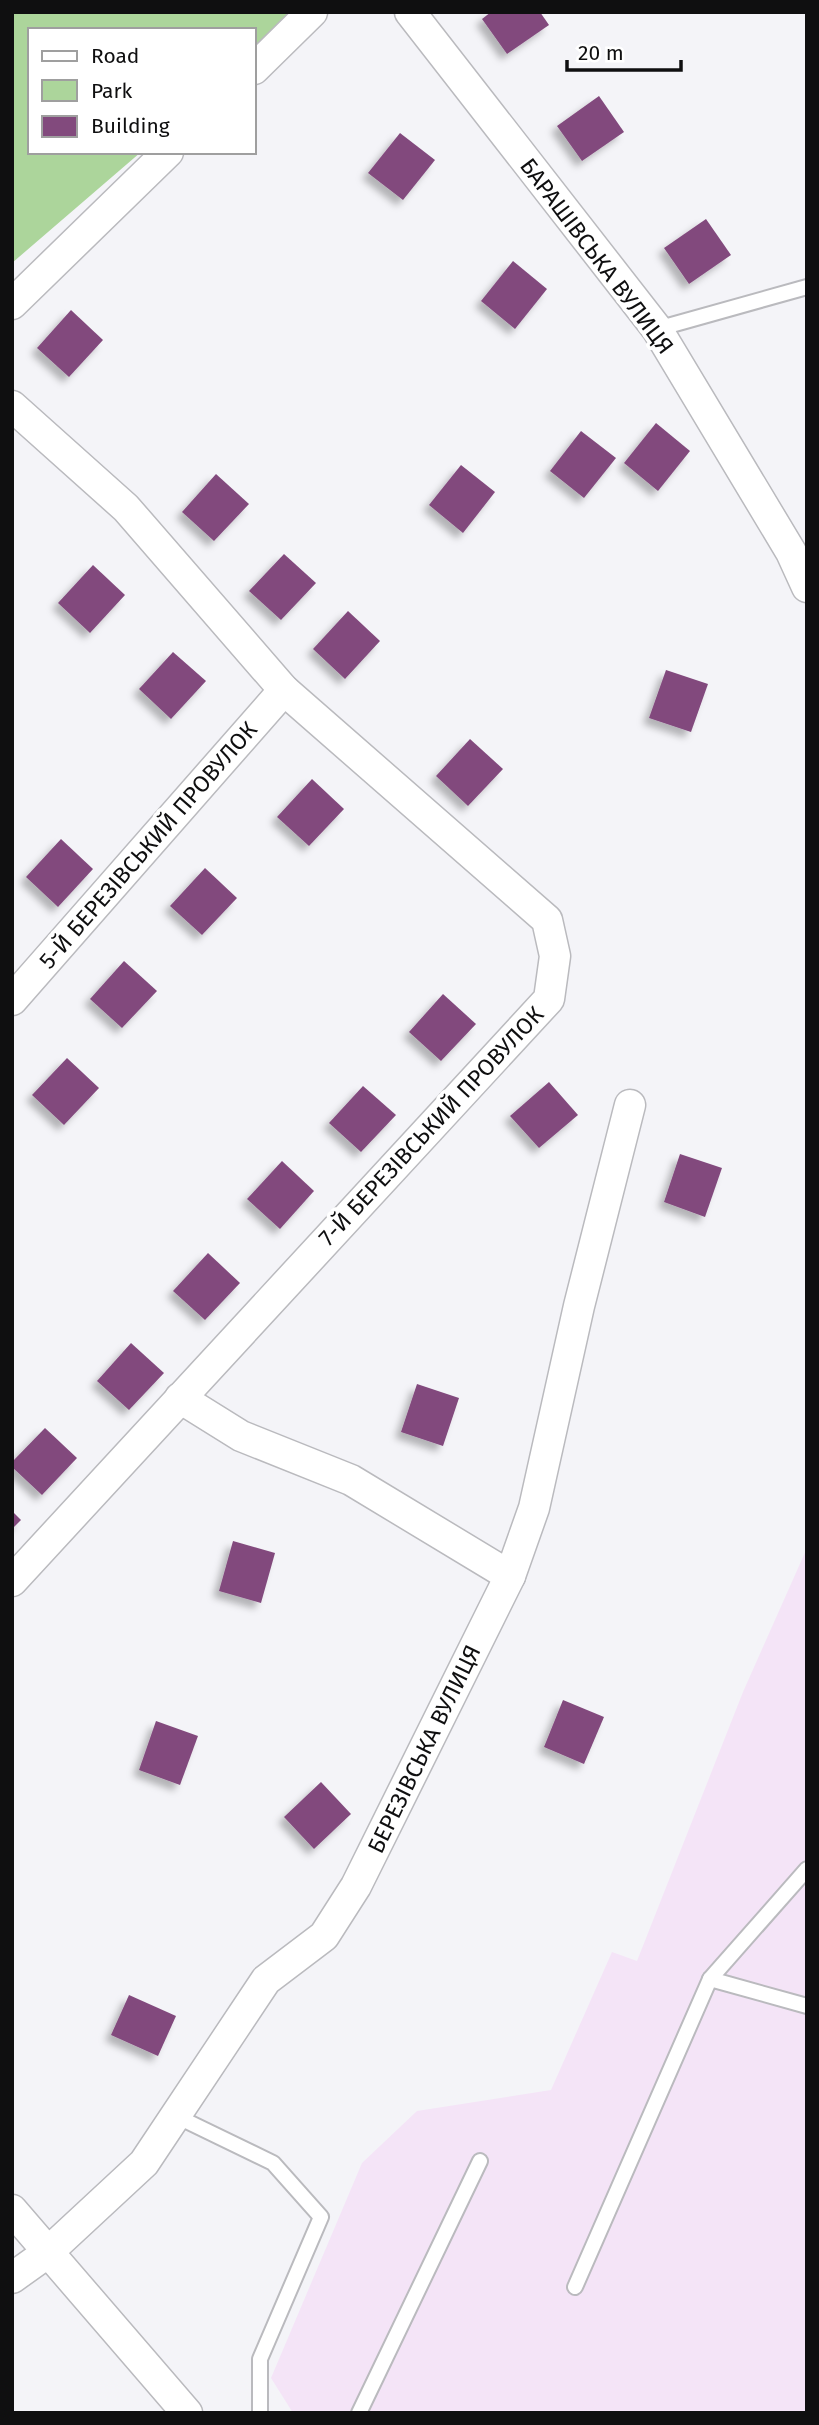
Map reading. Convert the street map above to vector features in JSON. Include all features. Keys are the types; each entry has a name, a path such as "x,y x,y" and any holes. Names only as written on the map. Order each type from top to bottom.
{"street":[{"path":"256,67 312,12"},
{"name":"БАРАШІВСЬКА ВУЛИЦЯ","path":"410,12 657,328 791,552 807,587"},
{"path":"12,304 166,154"},
{"name":"7-Й БЕРЕЗІВСЬКИЙ ПРОВУЛОК","path":"12,406 126,508 284,690 547,920 555,956 549,999 12,1581"},
{"name":"5-Й БЕРЕЗІВСЬКИЙ ПРОВУЛОК","path":"12,1000 284,690"},
{"name":"БЕРЕЗІВСЬКА ВУЛИЦЯ","path":"12,2278 47,2253 144,2163 266,1980 324,1936 356,1886 510,1576 534,1508 579,1306 630,1105"},
{"path":"180,1398 241,1436 351,1480 510,1576"},
{"path":"12,2210 187,2413"}],"lane":[{"path":"657,328 807,287"},
{"path":"575,2287 710,1979 807,1869"},
{"path":"710,1979 807,2006"},
{"path":"176,2116 273,2163 321,2217 260,2359 260,2413"},
{"path":"359,2413 480,2161"}],"shaded area":[{"path":"807,1548 807,2413 293,2413 271,2378 362,2163 417,2111 551,2090 612,1952 637,1961 743,1692"}],"green space":[{"path":"12,12 305,12 256,54 256,28 28,28 28,154 139,154 12,263"}],"building":[{"path":"491,12 540,12 549,25 507,54 482,19"},
{"path":"599,96 624,132 582,161 557,126"},
{"path":"400,133 435,160 403,200 368,173"},
{"path":"706,219 731,255 689,284 664,248"},
{"path":"513,261 547,289 515,329 481,301"},
{"path":"71,310 103,340 69,377 37,348"},
{"path":"656,423 690,451 658,491 624,463"},
{"path":"581,431 616,458 584,498 550,471"},
{"path":"461,465 495,492 463,533 429,505"},
{"path":"216,474 249,504 214,541 182,512"},
{"path":"284,554 316,583 281,620 249,591"},
{"path":"93,565 125,595 90,633 58,603"},
{"path":"348,611 380,641 345,679 313,649"},
{"path":"173,652 206,681 171,719 139,689"},
{"path":"666,670 708,684 691,732 649,718"},
{"path":"470,739 503,769 468,806 436,776"},
{"path":"312,779 344,809 309,846 277,817"},
{"path":"61,839 93,869 58,907 26,877"},
{"path":"205,868 237,898 202,935 170,906"},
{"path":"124,961 157,991 122,1028 90,999"},
{"path":"443,994 476,1024 441,1061 409,1032"},
{"path":"67,1058 99,1088 64,1125 32,1095"},
{"path":"549,1082 578,1115 539,1148 510,1116"},
{"path":"363,1086 396,1115 361,1152 329,1123"},
{"path":"680,1154 722,1168 705,1217 664,1202"},
{"path":"282,1161 314,1191 280,1229 247,1199"},
{"path":"208,1253 240,1283 205,1320 173,1291"},
{"path":"131,1343 164,1373 129,1410 97,1381"},
{"path":"417,1384 459,1398 443,1446 401,1432"},
{"path":"45,1428 77,1458 42,1495 12,1467 12,1462"},
{"path":"12,1511 21,1520 12,1529"},
{"path":"233,1541 275,1553 261,1603 219,1591"},
{"path":"563,1700 604,1717 584,1764 544,1747"},
{"path":"156,1721 198,1736 180,1785 139,1770"},
{"path":"321,1782 351,1814 314,1849 284,1817"},
{"path":"129,1995 176,2016 158,2056 111,2035"}]}
